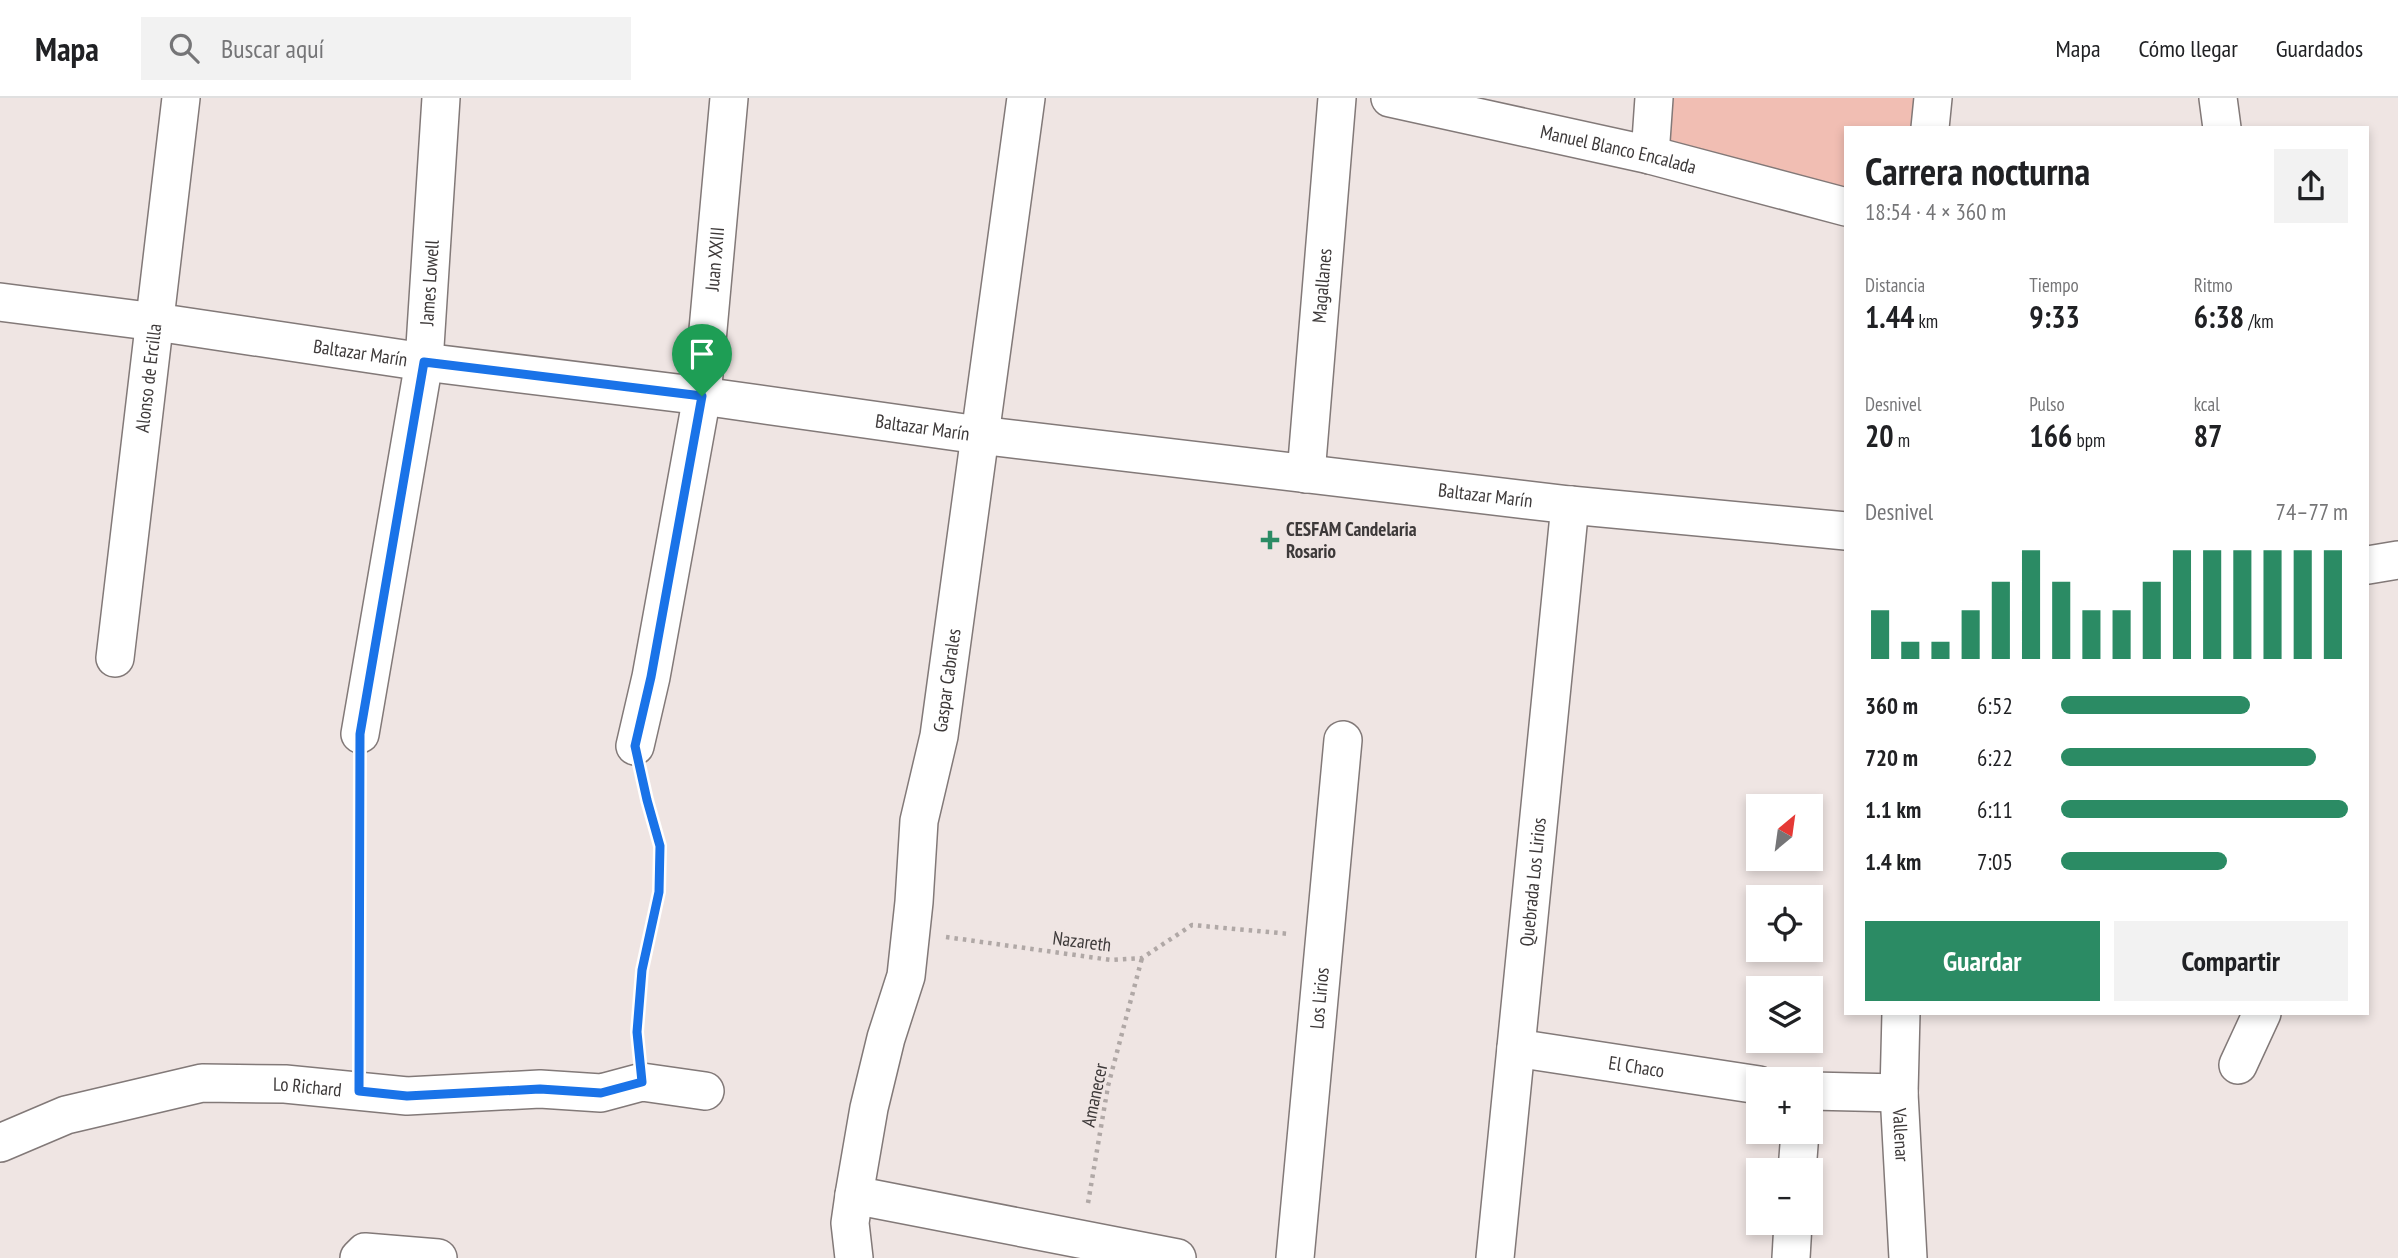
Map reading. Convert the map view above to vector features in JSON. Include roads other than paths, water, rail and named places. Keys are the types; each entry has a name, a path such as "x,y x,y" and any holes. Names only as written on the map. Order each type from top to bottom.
{"street":[{"name":"Alonso de Ercilla","path":"115,658 181,98"},
{"name":"James Lowell","path":"360,734 424,362 442,98"},
{"name":"Juan XXIII","path":"635,746 651,677 702,396 729,98"},
{"name":"Gaspar Cabrales","path":"854,1258 850,1223 853,1195 886,1038 906,976 919,821 939,736 1026,98"},
{"name":"Magallanes","path":"1306,474 1337,98"},
{"name":"Manuel Blanco Encalada","path":"1390,98 1650,155 1844,206"},
{"path":"1650,155 1654,98"},
{"path":"1930,126 1933,98"},
{"path":"2218,98 2222,126"},
{"name":"Baltazar Marín","path":"0,302 424,362 702,396 979,435 1570,505 1844,531"},
{"name":"Quebrada Los Lirios","path":"1495,1258 1570,505"},
{"path":"2369,565 2398,559"},
{"name":"Los Lirios","path":"1295,1258 1343,740"},
{"name":"Vallenar","path":"1900,1015 1899,1093 1908,1258"},
{"path":"2238,1065 2261,1015"},
{"name":"El Chaco","path":"1516,1048 1746,1083"},
{"name":"Lo Richard","path":"0,1143 66,1115 202,1083 285,1084 407,1096 540,1089 601,1093 642,1082 705,1091"},
{"path":"1823,1091 1899,1093"},
{"path":"853,1195 1177,1258"},
{"path":"1791,1258 1792,1235"},
{"path":"359,1258 365,1252 438,1258"}],"place":[{"name":"CESFAM Candelaria Rosario","path":"1270,540"}]}
